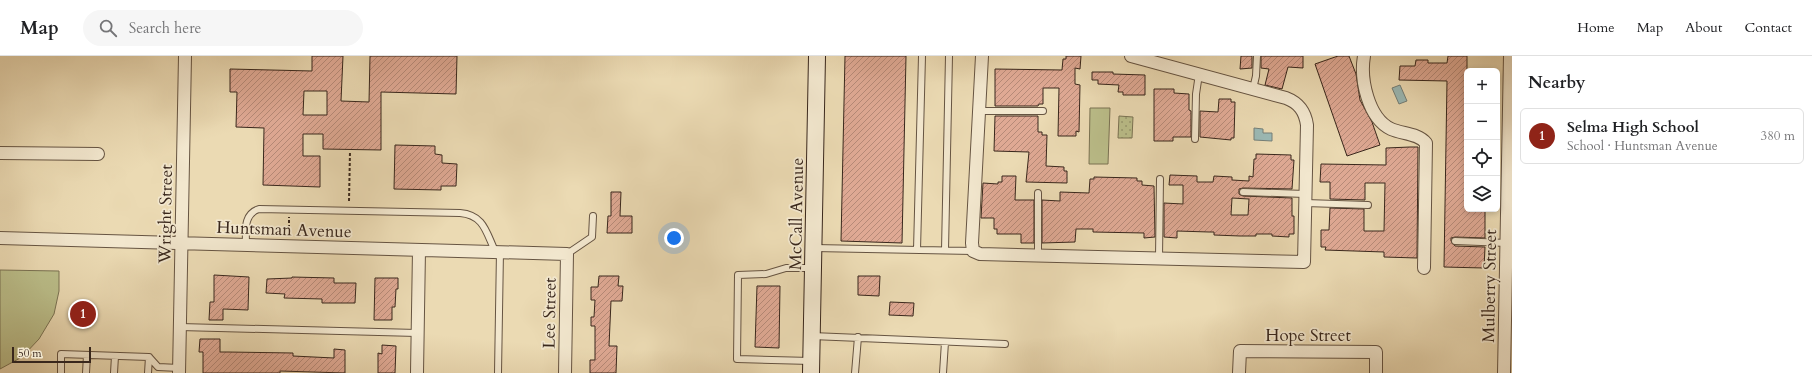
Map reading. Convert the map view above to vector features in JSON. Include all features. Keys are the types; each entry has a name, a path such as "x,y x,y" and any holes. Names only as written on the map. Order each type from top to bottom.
{"main road":[{"name":"McCall Avenue","path":"811,367 817,56"}],"street":[{"name":"Wright Street","path":"179,371 185,56"},
{"path":"982,56 972,243 973,251 980,254 1304,262 1307,125 1305,114 1298,104 1293,100 1199,74 1155,59 1131,56"},
{"path":"1364,56 1363,68 1365,83 1370,102 1377,116 1390,129 1420,138 1426,143 1424,268"},
{"name":"Mulberry Street","path":"1504,373 1509,277 1507,243 1510,146 1510,56"},
{"path":"0,153 98,154"},
{"name":"Huntsman Avenue","path":"0,238 567,254"},
{"path":"417,373 420,250"},
{"name":"Lee Street","path":"565,373 567,254"},
{"name":"Hope Street","path":"1239,373 1240,351 1376,352 1376,373"}],"lane":[{"path":"917,250 922,56"},
{"path":"945,250 949,56"},
{"path":"1253,89 1256,76 1257,56"},
{"path":"1195,139 1196,94 1199,74"},
{"path":"979,110 1043,111"},
{"path":"1159,258 1160,179"},
{"path":"1242,192 1368,205"},
{"path":"1038,193 1038,255"},
{"path":"246,244 248,219 252,212 260,209 460,213 474,215 482,223 497,251 498,373"},
{"path":"567,254 592,237 593,216"},
{"path":"1455,241 1507,243"},
{"path":"814,248 973,251"},
{"path":"811,367 737,359 738,275 766,274 786,268 814,268"},
{"path":"180,327 417,333"},
{"path":"812,336 1004,344"},
{"path":"855,373 858,337"},
{"path":"943,373 945,342"},
{"path":"61,373 61,354 148,357 158,367 179,371"},
{"path":"86,373 87,355"},
{"path":"114,373 115,356"},
{"path":"148,357 148,373"}],"path":[{"path":"349,201 350,151"},
{"path":"289,216 289,228"}],"green space":[{"path":"1090,108 1110,108 1108,164 1089,164"},
{"path":"1119,116 1133,117 1132,138 1118,138"},
{"path":"0,270 59,271 59,291 54,314 39,339 22,357 0,369"}],"water":[{"path":"1400,85 1407,101 1399,104 1392,88"},
{"path":"1254,128 1263,129 1263,133 1272,133 1272,141 1254,140"}],"building":[{"path":"312,56 343,56 341,101 369,102 370,56 457,56 456,94 381,92 381,150 323,149 323,134 303,134 303,156 320,156 320,187 263,185 264,128 236,127 237,92 230,92 230,69 312,71","holes":["304,91 327,91 327,115 303,115"]},
{"path":"845,56 906,56 902,243 841,241"},
{"path":"1066,56 1081,56 1080,69 1075,68 1075,84 1080,85 1079,132 1076,131 1076,136 1058,136 1059,88 1043,88 1043,104 1039,104 1038,106 995,106 995,69 1062,70 1063,59 1066,59"},
{"path":"1241,56 1252,56 1252,68 1240,69"},
{"path":"1261,56 1303,56 1303,68 1288,67 1282,89 1265,85 1269,69 1261,68"},
{"path":"1338,56 1349,56 1356,74 1360,100 1372,122 1380,145 1347,156 1315,64"},
{"path":"1448,56 1467,56 1467,68 1464,68 1464,212 1485,212 1485,238 1455,237 1451,238 1451,241 1455,246 1485,247 1484,268 1444,267 1447,81 1399,80 1400,66 1415,66 1416,60 1428,60 1428,63 1447,63"},
{"path":"1092,72 1145,75 1145,95 1123,95 1123,92 1118,92 1119,85 1098,84 1098,80 1092,80"},
{"path":"1154,89 1174,89 1174,93 1189,94 1189,110 1191,111 1191,137 1173,137 1173,141 1154,141"},
{"path":"1219,99 1231,99 1231,102 1235,102 1234,138 1231,138 1231,140 1200,137 1200,111 1218,112"},
{"path":"995,116 1038,116 1038,132 1042,132 1042,135 1047,135 1046,166 1064,167 1064,171 1067,171 1067,183 1026,182 1029,152 994,151"},
{"path":"395,145 435,146 435,154 442,155 442,163 457,164 456,186 441,186 441,190 394,189"},
{"path":"1418,147 1417,258 1384,257 1384,252 1325,250 1326,247 1321,247 1321,230 1329,230 1330,208 1364,209 1364,231 1384,231 1385,183 1365,183 1365,200 1330,199 1330,182 1320,182 1321,164 1386,165 1386,148"},
{"path":"1256,154 1291,155 1291,160 1294,160 1292,189 1243,188 1239,189 1239,194 1243,196 1292,198 1294,234 1289,234 1289,237 1272,236 1272,234 1240,236 1214,235 1214,232 1177,231 1177,238 1164,237 1164,203 1183,204 1183,185 1169,185 1170,175 1197,176 1197,182 1213,182 1214,176 1232,177 1232,180 1249,181 1249,176 1253,177 1254,159 1256,159","holes":["1232,198 1249,199 1248,215 1231,215"]},
{"path":"1002,176 1016,176 1015,200 1034,200 1034,243 1021,243 1021,234 997,234 997,229 994,229 994,218 981,218 983,183 998,184 998,182 1002,182"},
{"path":"1094,177 1137,178 1137,181 1142,181 1142,185 1154,186 1155,237 1144,238 1144,233 1093,232 1093,229 1076,229 1075,242 1042,243 1042,200 1060,201 1060,192 1089,193 1090,179 1094,179"},
{"path":"611,192 621,192 620,216 632,216 632,233 607,233 608,216 611,216"},
{"path":"214,275 249,277 248,310 223,309 223,320 209,320 210,302 214,302"},
{"path":"599,276 619,276 618,286 623,286 622,301 611,301 609,346 617,346 616,373 590,373 590,360 595,360 595,326 591,326 591,317 594,317 595,300 591,300 591,287 598,287"},
{"path":"858,276 880,276 879,296 858,295"},
{"path":"292,277 334,278 334,283 356,283 355,303 322,303 322,299 284,298 285,294 266,293 267,279"},
{"path":"375,278 398,278 395,307 392,307 392,320 374,320"},
{"path":"757,286 780,286 779,348 755,347"},
{"path":"890,302 914,303 913,316 889,315"},
{"path":"200,339 220,339 220,352 293,353 293,356 334,358 334,349 345,350 345,373 280,371 280,373 203,373 203,352 199,352"},
{"path":"382,345 396,346 395,373 378,373 378,353 382,354"}],"place":[{"name":"Selma High School","path":"83,314"}]}
